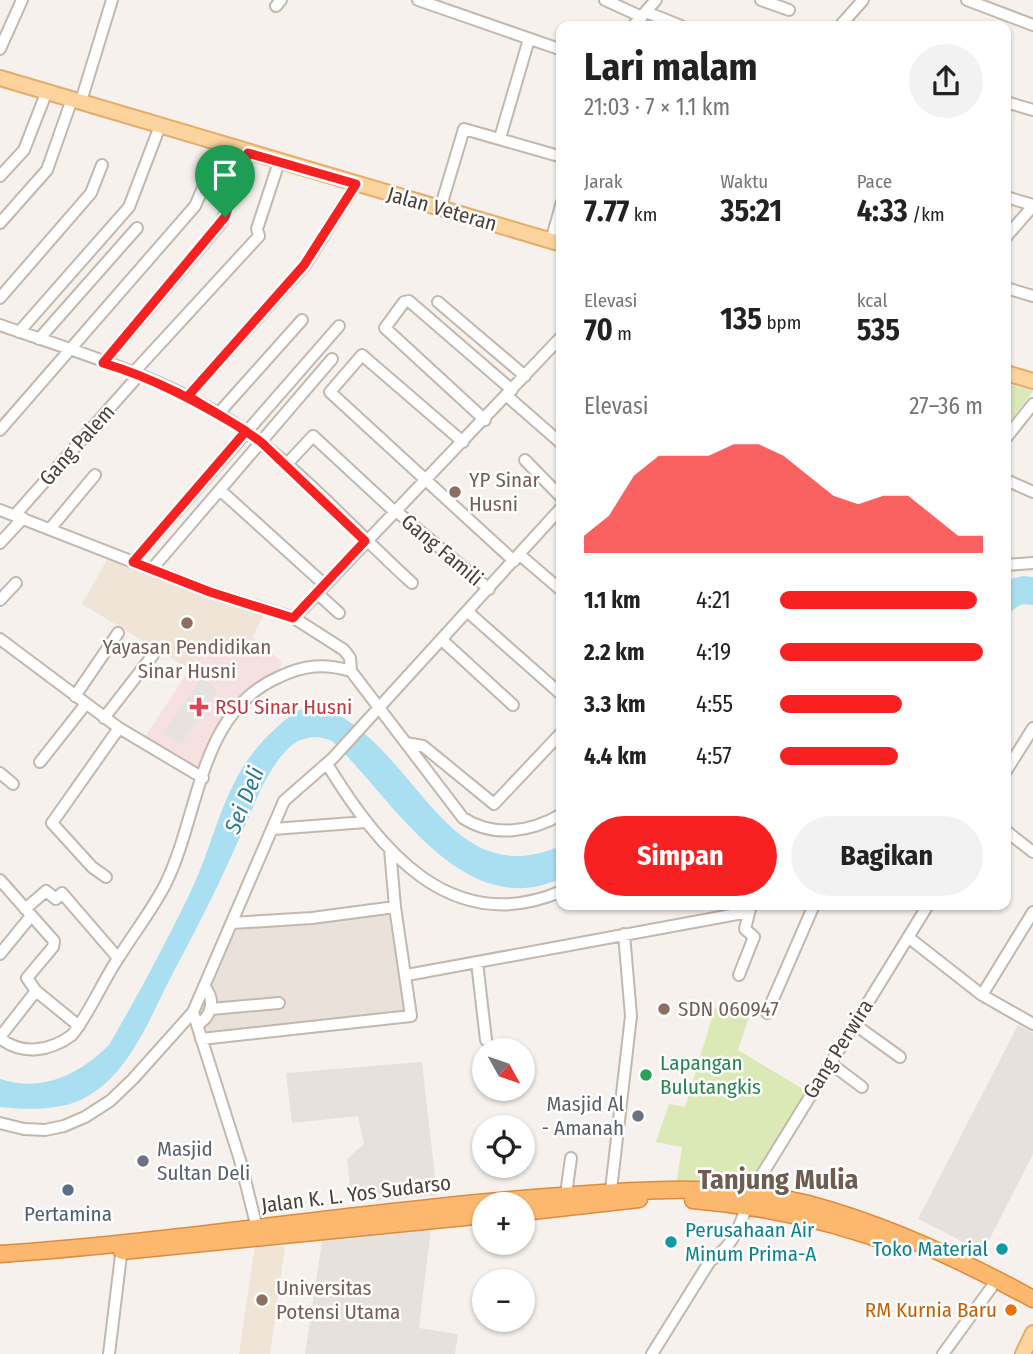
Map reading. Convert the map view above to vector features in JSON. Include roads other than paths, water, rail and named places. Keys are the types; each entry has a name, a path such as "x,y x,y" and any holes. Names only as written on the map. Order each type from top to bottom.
{"highway":[{"name":"Jalan K. L. Yos Sudarso","path":"0,1265 122,1246 465,1202 670,1188 807,1204 883,1228 963,1261 1033,1299"},
{"name":"Jalan K. L. Yos Sudarso","path":"535,1211 657,1197 748,1199 855,1229 937,1260 1033,1311"},
{"name":"Jalan K. L. Yos Sudarso","path":"0,1254 472,1216"}],"main road":[{"name":"Jalan Veteran","path":"0,78 556,242"},
{"path":"1011,374 1033,381"},
{"path":"1023,1354 1033,1333"}],"street":[{"path":"0,49 22,0"},
{"path":"0,223 47,170 112,0"},
{"path":"418,0 437,3 556,48"},
{"path":"605,0 666,21"},
{"path":"638,21 656,0"},
{"path":"761,0 789,10"},
{"path":"844,21 863,0"},
{"path":"967,0 1033,24"},
{"path":"500,138 529,38"},
{"path":"0,176 24,150 47,91"},
{"path":"1011,103 1033,110"},
{"path":"19,332 129,207 160,126"},
{"path":"440,209 463,130 556,155"},
{"path":"0,430 195,206 222,145"},
{"path":"103,363 222,222 248,153"},
{"name":"Gang Palem","path":"0,543 19,516 137,374 259,236 257,229 279,162"},
{"path":"0,298 91,193 102,165"},
{"path":"188,396 304,265 356,184"},
{"path":"1011,199 1033,206 1011,231"},
{"path":"38,339 137,228"},
{"path":"1011,289 1033,296"},
{"path":"485,419 385,328 404,302 409,301 556,438"},
{"path":"438,302 525,376"},
{"path":"218,414 302,320"},
{"path":"0,325 137,374 188,396 246,431 412,583"},
{"path":"133,562 339,326"},
{"path":"293,618 365,541 427,481 556,342"},
{"path":"463,442 360,356 331,389 330,395 427,481 517,558 556,587"},
{"path":"152,569 332,359"},
{"path":"1011,433 1033,404"},
{"name":"Gang Famili","path":"286,465 313,436 395,512 489,589"},
{"path":"524,460 556,492"},
{"path":"50,529 95,475"},
{"path":"1011,482 1033,492"},
{"path":"220,490 321,589 339,613"},
{"path":"0,510 210,592 293,618 344,650 350,659 351,671 463,818 474,825 486,830 517,830 556,816"},
{"path":"0,1123 46,1130 85,1117 110,1101 133,1079 193,1012 289,795 330,761 556,515"},
{"path":"1011,565 1033,563"},
{"path":"0,600 16,583"},
{"path":"468,612 556,690"},
{"path":"75,696 118,633"},
{"path":"442,640 513,705"},
{"path":"2,646 119,728 203,778"},
{"path":"104,718 153,655"},
{"path":"36,991 0,1037 8,1045 44,1049 60,1044 79,1026 164,885 214,742 225,721 249,694 273,679 309,666 326,665 351,671"},
{"path":"40,762 85,705"},
{"path":"106,877 95,870 52,823 119,728"},
{"path":"1011,763 1033,728"},
{"path":"406,743 423,746 494,804 556,738"},
{"path":"330,761 366,822 407,869 428,883 476,901 528,904 556,893"},
{"path":"0,762 4,768 0,773 13,784"},
{"path":"273,828 366,822"},
{"path":"1011,835 1033,852"},
{"path":"201,1039 411,1016 395,907 390,849"},
{"path":"0,881 54,941 53,947 27,978 36,991 79,1026"},
{"path":"0,954 46,891 56,899 62,894 118,958"},
{"path":"232,923 312,918 395,907"},
{"path":"407,975 740,910"},
{"path":"739,975 754,937 745,929 750,910"},
{"path":"767,1013 812,910"},
{"name":"Gang Perwira","path":"652,1354 710,1261 724,1252 737,1231 748,1199 925,910"},
{"path":"982,995 1033,912"},
{"path":"611,1190 631,1016 624,934"},
{"path":"908,937 982,995 1033,1024"},
{"path":"477,962 485,1038"},
{"path":"197,1025 205,1020 211,1009 211,998 204,986"},
{"path":"211,1009 279,1003"},
{"path":"193,1012 240,1160 257,1228"},
{"path":"854,1024 900,1057"},
{"path":"830,1063 862,1087"},
{"path":"566,1194 571,1158"},
{"path":"109,1354 122,1246"},
{"path":"943,1354 991,1288"}],"water":[{"path":"1033,577 1033,605 1022,604 1011,611 1011,579"},
{"name":"Sei Deli","path":"316,706 350,722 379,747 431,807 458,833 487,850 521,856 556,847 556,880 526,888 492,884 461,870 432,848 405,821 332,741 317,737 301,740 283,754 269,774 217,886 128,1058 103,1085 78,1101 57,1107 33,1109 0,1107 0,1079 31,1084 59,1078 86,1065 109,1045 190,893 232,786 243,766 257,747 284,720"}],"place":[{"name":"YP Sinar Husni","path":"455,492"},
{"name":"Yayasan Pendidikan Sinar Husni","path":"187,623"},
{"name":"RSU Sinar Husni","path":"199,707"},
{"name":"SDN 060947","path":"664,1009"},
{"name":"Lapangan Bulutangkis","path":"646,1075"},
{"name":"Masjid Al - Amanah","path":"638,1116"},
{"name":"Masjid Sultan Deli","path":"143,1161"},
{"name":"Pertamina","path":"68,1190"},
{"name":"Perusahaan Air Minum Prima-A","path":"671,1242"},
{"name":"Toko Material","path":"1002,1249"},
{"name":"Universitas Potensi Utama","path":"262,1300"},
{"name":"RM Kurnia Baru","path":"1011,1310"}],"district":[{"name":"Tanjung Mulia","path":"778,1179"}]}
